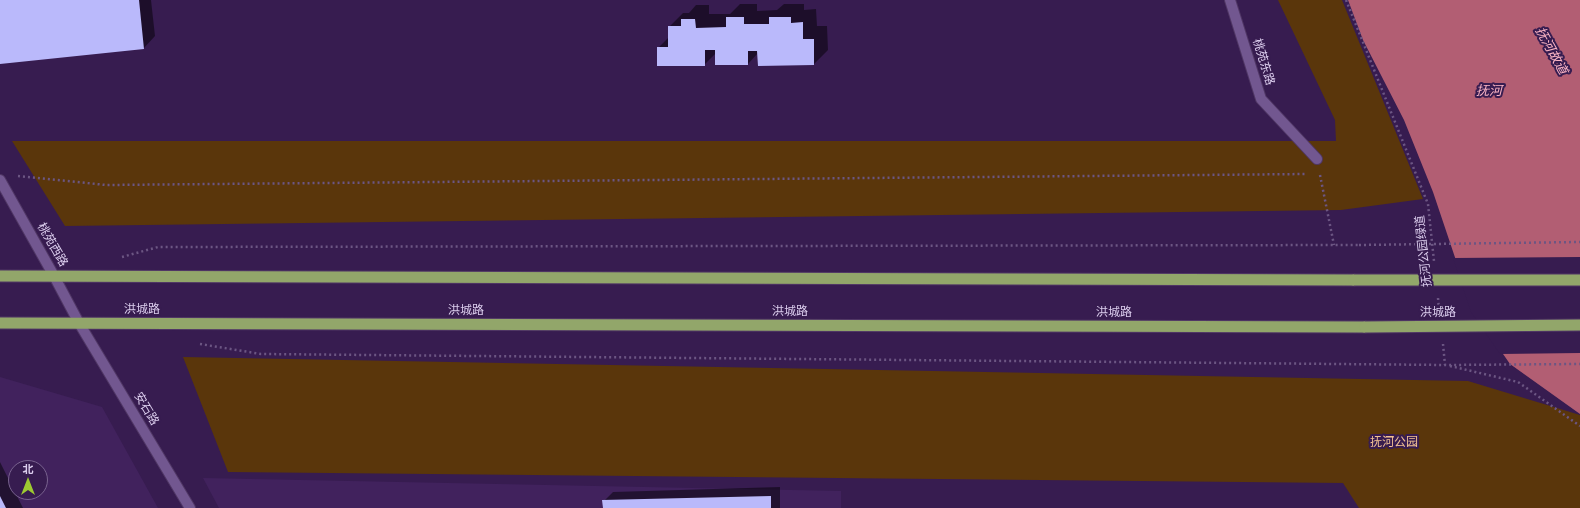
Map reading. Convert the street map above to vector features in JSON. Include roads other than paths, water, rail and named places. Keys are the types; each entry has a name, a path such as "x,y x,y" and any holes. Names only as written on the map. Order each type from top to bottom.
{"highway":[{"path":"0,276 1580,280"},
{"name":"洪城路","path":"0,323 1366,327 1580,325"}],"street":[{"name":"桃苑东路","path":"1230,0 1261,99 1317,159"},
{"name":"桃苑西路","path":"0,180 79,323"},
{"name":"安石路","path":"79,323 190,508"}],"water":[{"name":"抚河","path":"1348,0 1580,0 1580,414 1510,364 1473,311 1433,192 1404,120 1363,40"}],"water label":[{"name":"抚河故道","path":"1551,51"}],"park label":[{"name":"抚河公园","path":"1394,443"}]}
